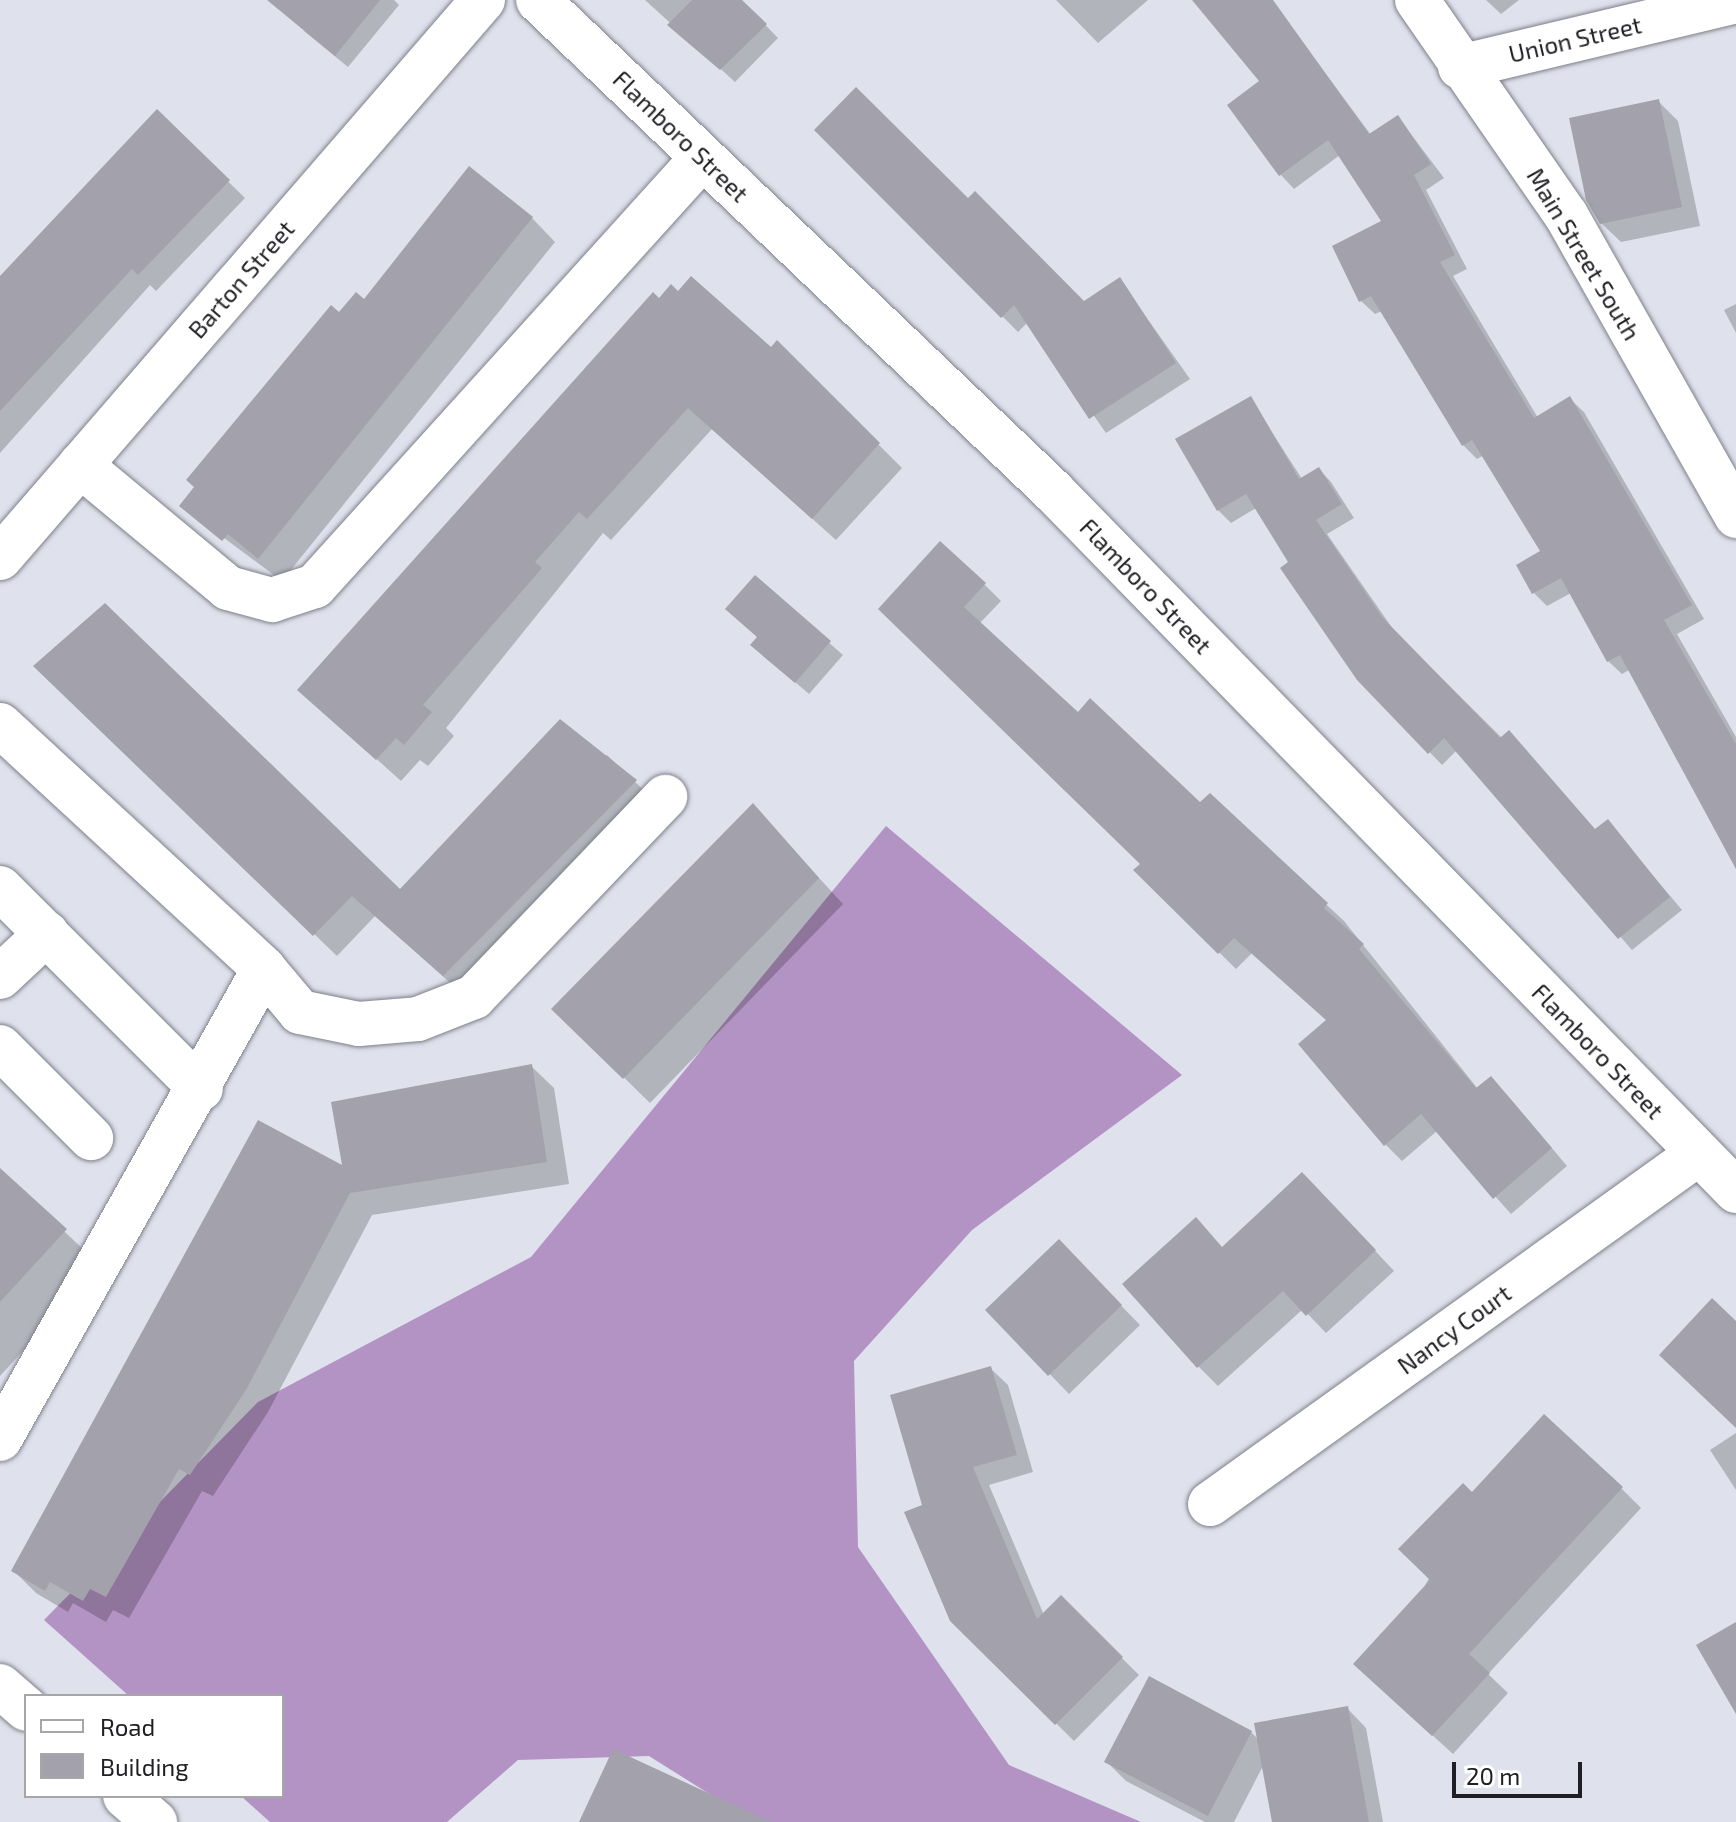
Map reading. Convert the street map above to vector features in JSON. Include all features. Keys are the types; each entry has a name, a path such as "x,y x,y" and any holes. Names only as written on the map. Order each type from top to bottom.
{"street":[{"name":"Barton Street","path":"0,558 483,0"},
{"name":"Flamboro Street","path":"538,0 1053,491 1736,1191"},
{"name":"Main Street South","path":"1417,0 1460,67 1566,215 1736,516"},
{"name":"Union Street","path":"1460,67 1736,1"},
{"path":"80,465 228,588 272,600 305,592 703,157"},
{"path":"0,725 264,969 300,1012 329,1020 389,1023 447,1010 474,997 665,797"},
{"path":"0,888 201,1089"},
{"path":"0,977 47,933"},
{"path":"0,1439 201,1089 264,969"},
{"path":"0,1047 91,1138"},
{"name":"Nancy Court","path":"1210,1504 1698,1154"},
{"path":"0,1686 24,1707"},
{"path":"127,1798 155,1822"}],"shaded area":[{"path":"886,826 1182,1075 972,1230 854,1361 858,1547 1009,1765 1141,1822 754,1822 649,1756 518,1760 447,1822 270,1822 243,1798 284,1798 284,1694 127,1694 44,1620 258,1402 531,1257"}],"building":[{"path":"267,0 380,0 335,56"},
{"path":"692,0 742,0 767,24 720,70 667,25"},
{"path":"1192,0 1273,0 1369,134 1398,115 1431,164 1414,175 1455,255 1440,262 1534,418 1570,396 1692,605 1664,620 1736,744 1736,869 1620,655 1607,662 1561,578 1532,594 1516,565 1540,551 1472,440 1462,446 1371,296 1359,302 1332,246 1381,221 1328,140 1279,176 1227,105 1259,81"},
{"path":"856,87 968,198 975,191 1084,301 1120,277 1176,363 1089,419 1014,305 1001,318 814,130"},
{"path":"1659,99 1682,207 1600,224 1586,200 1569,118"},
{"path":"157,109 230,180 138,275 132,269 0,411 0,276"},
{"path":"469,166 533,217 258,559 228,534 222,541 179,506 194,487 186,480 331,305 339,312 356,292 364,299"},
{"path":"691,276 771,347 777,340 880,443 812,519 688,408 587,519 579,512 535,562 542,568 423,705 432,712 404,745 396,738 376,760 297,690 653,292 659,298 671,284 678,291"},
{"path":"1251,396 1299,479 1319,467 1342,504 1316,520 1382,617 1500,738 1509,730 1595,829 1608,819 1670,897 1618,939 1444,738 1428,754 1357,680 1280,568 1288,562 1246,494 1217,511 1175,439"},
{"path":"940,541 986,583 964,607 1078,712 1090,698 1200,802 1210,793 1328,903 1324,908 1364,944 1359,949 1476,1088 1491,1076 1552,1148 1493,1199 1421,1114 1384,1146 1298,1044 1326,1020 1234,938 1218,954 1133,870 1140,864 878,609"},
{"path":"755,575 831,641 795,683 750,645 757,637 725,609"},
{"path":"105,603 400,889 560,719 637,780 443,976 352,896 313,936 33,666"},
{"path":"753,803 819,878 623,1079 551,1009"},
{"path":"532,1064 547,1162 350,1193 246,1390 190,1475 179,1469 106,1597 90,1589 83,1601 50,1582 45,1591 11,1571 258,1120 342,1165 331,1102"},
{"path":"0,1168 67,1229 0,1302"},
{"path":"1302,1172 1376,1250 1306,1316 1283,1291 1197,1368 1122,1284 1196,1217 1222,1247"},
{"path":"1059,1239 1122,1305 1048,1376 985,1310"},
{"path":"1712,1298 1736,1321 1736,1428 1659,1355"},
{"path":"991,1366 1017,1455 973,1467 1037,1619 1061,1595 1123,1657 1055,1725 950,1621 904,1512 922,1505 890,1395"},
{"path":"1544,1414 1623,1487 1469,1654 1490,1673 1432,1736 1353,1664 1430,1580 1398,1549 1463,1483 1472,1492"},
{"path":"1736,1622 1736,1714 1696,1645"},
{"path":"1149,1676 1252,1731 1208,1816 1104,1762"},
{"path":"1348,1706 1369,1822 1272,1822 1254,1723"},
{"path":"613,1749 771,1822 579,1822"}]}
